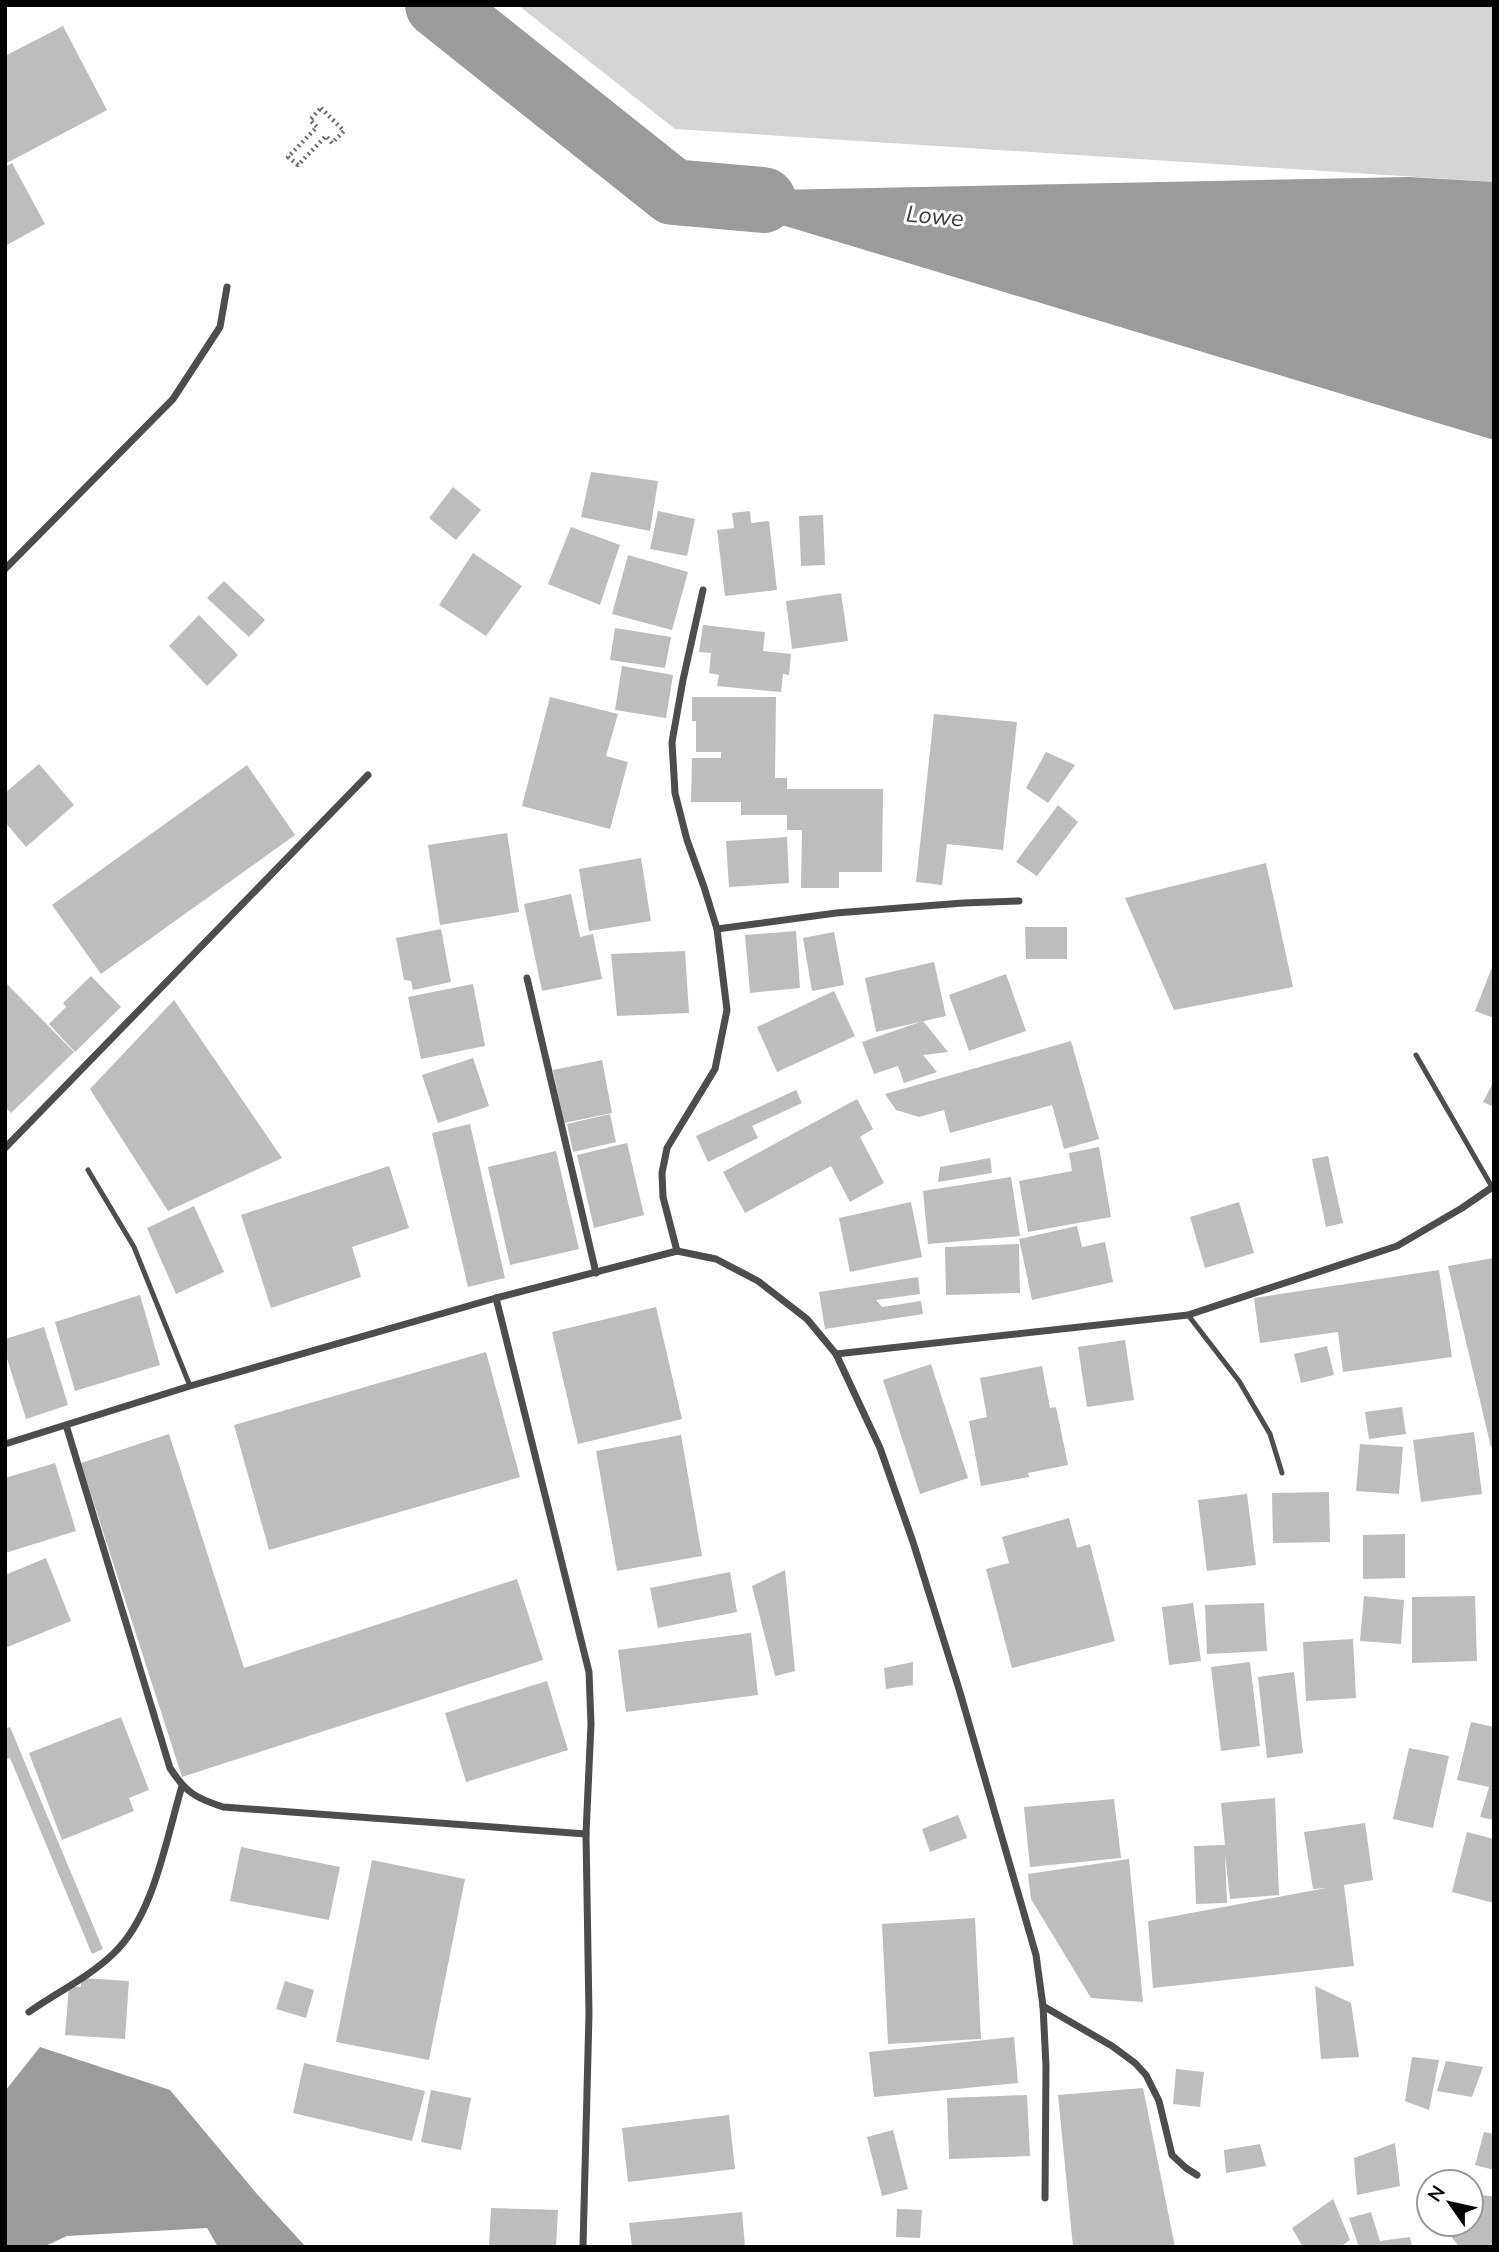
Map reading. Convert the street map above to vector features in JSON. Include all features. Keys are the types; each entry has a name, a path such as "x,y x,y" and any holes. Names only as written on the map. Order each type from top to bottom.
{"street":[{"path":"5,569 173,399 220,327 227,287"},
{"path":"677,1251 663,1197 662,1173 667,1148 715,1069 727,1010 717,929 687,840 675,793 672,742 703,590"},
{"path":"5,1148 368,775"},
{"path":"717,929 836,913 1019,901"},
{"path":"527,978 596,1273"},
{"path":"836,1353 1188,1315 1396,1246 1493,1187"},
{"path":"5,1444 190,1386 496,1298 677,1251 716,1259 758,1280 807,1319 836,1353 880,1448 921,1566 1036,1955 1043,2006 1046,2066 1045,2198"},
{"path":"496,1298 589,1672 591,1724 586,1834 589,2014 583,2247"},
{"path":"66,1425 170,1768 182,1786 198,1798 223,1807 586,1834"},
{"path":"29,2012 102,1962 130,1936 150,1895 182,1786"},
{"path":"1043,2006 1112,2046 1146,2075 1158,2101 1172,2155 1197,2175"}],"lane":[{"path":"1416,1055 1493,1187"},
{"path":"88,1170 134,1247 190,1386"},
{"path":"1188,1315 1239,1381 1270,1434 1282,1473"}],"path":[{"path":"321,108 344,131 332,143 326,136 298,165 288,157 317,127 310,120 321,108"}],"shaded area":[{"path":"518,5 1494,5 1494,182 675,129"}],"water":[{"path":"1410,177 1494,182 1494,440 673,192"},
{"path":"40,2047 170,2090 257,2194 306,2247 218,2247 207,2228 67,2236 43,2247 5,2247 5,2091"}],"building":[{"path":"63,26 107,110 5,164 5,56"},
{"path":"12,163 45,224 5,246 5,167"},
{"path":"591,472 658,481 650,531 581,517"},
{"path":"453,487 481,510 456,540 429,518"},
{"path":"658,511 695,519 687,556 650,549"},
{"path":"750,511 751,523 769,521 777,590 725,596 717,530 734,528 732,513"},
{"path":"823,515 825,565 801,566 799,516"},
{"path":"571,527 620,545 600,605 548,584"},
{"path":"473,553 522,586 486,636 439,605"},
{"path":"628,555 688,572 672,630 612,614"},
{"path":"224,581 265,620 249,637 207,598"},
{"path":"841,593 848,641 792,649 786,601"},
{"path":"199,615 238,655 207,686 169,646"},
{"path":"703,625 765,632 763,651 791,654 789,675 783,674 781,692 717,686 719,675 709,673 711,653 699,652"},
{"path":"615,628 671,637 665,668 610,660"},
{"path":"622,666 673,675 666,718 615,710"},
{"path":"550,697 618,714 606,756 628,762 610,829 522,806"},
{"path":"692,697 776,697 775,778 787,778 787,789 883,789 882,872 839,872 839,888 801,888 802,830 787,830 787,815 741,815 741,802 691,802 692,758 721,758 721,752 696,752 696,721 692,721"},
{"path":"934,714 1017,722 1003,850 947,844 942,885 916,882"},
{"path":"1046,752 1075,765 1048,803 1026,788"},
{"path":"39,764 74,805 26,847 5,822 5,793"},
{"path":"247,765 295,835 101,974 52,905"},
{"path":"1058,805 1078,822 1037,876 1016,862"},
{"path":"507,833 519,912 440,925 428,845"},
{"path":"787,837 789,883 729,887 726,841"},
{"path":"641,858 651,921 589,931 579,869"},
{"path":"1266,863 1293,987 1174,1010 1125,898"},
{"path":"571,894 580,937 593,934 602,979 542,991 524,904"},
{"path":"1025,927 1067,927 1067,959 1026,959"},
{"path":"441,929 451,982 413,990 411,981 404,980 396,938"},
{"path":"796,931 800,988 750,993 745,935"},
{"path":"834,932 844,985 812,991 803,938"},
{"path":"685,951 689,1013 617,1016 611,954"},
{"path":"934,962 946,1016 876,1032 865,978"},
{"path":"1494,962 1494,1018 1475,1011"},
{"path":"1006,974 1026,1031 969,1051 949,995"},
{"path":"91,976 121,1007 75,1052 49,1024 66,1007 63,1003"},
{"path":"5,982 74,1052 11,1113 5,1107"},
{"path":"473,984 485,1046 421,1059 408,997"},
{"path":"834,991 855,1036 777,1072 757,1027"},
{"path":"174,1000 282,1158 168,1211 90,1089"},
{"path":"923,1021 948,1052 923,1055 937,1072 904,1083 898,1066 874,1074 862,1042"},
{"path":"1071,1041 1099,1139 1064,1149 1052,1105 950,1133 944,1110 919,1117 896,1110 885,1094"},
{"path":"473,1058 489,1106 438,1123 422,1075"},
{"path":"602,1060 612,1113 564,1123 553,1070"},
{"path":"1494,1081 1494,1102 1492,1106 1483,1102"},
{"path":"796,1090 802,1103 752,1126 758,1138 708,1162 696,1136"},
{"path":"857,1099 873,1129 860,1137 884,1183 850,1202 831,1166 745,1213 723,1172"},
{"path":"610,1114 616,1142 573,1152 567,1124"},
{"path":"470,1124 505,1278 468,1287 432,1133"},
{"path":"627,1143 644,1215 594,1228 577,1155"},
{"path":"1099,1147 1111,1217 1028,1232 1019,1181 1072,1171 1069,1153"},
{"path":"556,1151 579,1249 510,1265 488,1167"},
{"path":"1328,1156 1343,1223 1326,1227 1312,1159"},
{"path":"990,1158 992,1173 938,1182 940,1167"},
{"path":"389,1166 409,1228 352,1247 361,1277 271,1308 241,1215"},
{"path":"1011,1177 1020,1236 928,1244 923,1191"},
{"path":"911,1202 922,1257 850,1272 839,1218"},
{"path":"1239,1202 1254,1253 1205,1268 1190,1217"},
{"path":"194,1206 224,1272 176,1294 147,1228"},
{"path":"1077,1226 1082,1247 1105,1242 1113,1282 1032,1300 1019,1239"},
{"path":"1019,1244 1020,1293 946,1295 945,1247"},
{"path":"1494,1258 1494,1447 1491,1447 1448,1266"},
{"path":"1439,1270 1452,1357 1343,1372 1338,1332 1260,1343 1254,1298"},
{"path":"918,1277 920,1294 876,1300 882,1307 921,1301 923,1314 825,1329 819,1292"},
{"path":"140,1295 160,1365 75,1391 55,1322"},
{"path":"656,1307 682,1419 578,1444 552,1332"},
{"path":"44,1327 68,1405 26,1419 5,1352 5,1339"},
{"path":"1125,1340 1134,1400 1087,1407 1078,1347"},
{"path":"1327,1346 1334,1375 1301,1383 1294,1354"},
{"path":"486,1352 520,1477 269,1550 234,1425"},
{"path":"931,1364 968,1478 920,1494 883,1380"},
{"path":"1042,1366 1050,1408 1056,1407 1068,1465 1028,1473 1029,1477 981,1486 969,1421 987,1417 980,1378"},
{"path":"1402,1407 1406,1434 1369,1439 1365,1412"},
{"path":"1474,1432 1482,1494 1421,1502 1413,1440"},
{"path":"169,1434 244,1668 517,1579 543,1660 182,1777 81,1463"},
{"path":"681,1435 702,1556 617,1571 596,1451"},
{"path":"1360,1444 1403,1447 1399,1494 1356,1491"},
{"path":"55,1463 76,1531 5,1553 5,1478"},
{"path":"1329,1492 1330,1542 1273,1543 1272,1493"},
{"path":"1247,1494 1256,1565 1207,1571 1198,1500"},
{"path":"1069,1518 1077,1548 1090,1544 1115,1641 1012,1668 986,1569 1009,1563 1002,1537"},
{"path":"1405,1534 1405,1578 1363,1579 1363,1535"},
{"path":"46,1558 71,1621 5,1648 5,1575"},
{"path":"785,1570 795,1671 775,1676 752,1586"},
{"path":"730,1572 737,1612 658,1628 650,1588"},
{"path":"1364,1596 1404,1600 1401,1644 1360,1641"},
{"path":"1475,1596 1477,1661 1412,1663 1412,1597"},
{"path":"1193,1603 1201,1661 1169,1665 1162,1607"},
{"path":"1264,1603 1267,1651 1207,1654 1205,1605"},
{"path":"751,1633 758,1695 626,1712 618,1650"},
{"path":"1353,1639 1356,1698 1306,1701 1303,1642"},
{"path":"913,1662 913,1685 886,1689 884,1668"},
{"path":"1250,1662 1260,1746 1221,1751 1211,1667"},
{"path":"1294,1672 1303,1753 1267,1758 1258,1677"},
{"path":"547,1681 568,1750 466,1782 445,1713"},
{"path":"121,1717 149,1790 129,1798 134,1811 62,1840 29,1753"},
{"path":"1471,1722 1494,1727 1494,1820 1480,1817 1489,1787 1457,1780"},
{"path":"10,1727 103,1949 92,1954 10,1758 5,1760 5,1729"},
{"path":"1409,1748 1449,1756 1433,1828 1393,1819"},
{"path":"1275,1798 1279,1895 1230,1899 1225,1854 1227,1903 1196,1904 1194,1846 1225,1845 1221,1803"},
{"path":"1114,1799 1121,1858 1030,1867 1024,1807"},
{"path":"958,1815 967,1838 930,1852 922,1829"},
{"path":"1365,1823 1373,1880 1344,1885 1354,1966 1153,1988 1148,1921 1326,1888 1313,1889 1304,1832"},
{"path":"1467,1832 1494,1839 1494,1903 1452,1892"},
{"path":"241,1847 340,1867 329,1920 230,1901"},
{"path":"1129,1859 1143,2002 1091,1998 1031,1899 1028,1874"},
{"path":"372,1860 465,1879 429,2060 336,2042"},
{"path":"975,1918 981,2039 888,2044 882,1924"},
{"path":"81,1978 129,1981 125,2039 65,2035 69,1986 81,1987"},
{"path":"285,1981 314,1990 306,2018 276,2009"},
{"path":"1315,1986 1351,2003 1359,2057 1321,2059"},
{"path":"1014,2037 1018,2083 874,2097 869,2052"},
{"path":"1412,2057 1439,2060 1429,2110 1405,2101"},
{"path":"1446,2061 1483,2067 1472,2097 1437,2091"},
{"path":"304,2063 425,2091 412,2141 293,2113"},
{"path":"1176,2069 1204,2072 1200,2107 1173,2104"},
{"path":"1143,2088 1175,2247 1073,2247 1058,2095"},
{"path":"431,2090 471,2098 461,2150 421,2142"},
{"path":"1027,2095 1030,2156 949,2159 947,2098"},
{"path":"729,2115 735,2169 628,2182 622,2128"},
{"path":"893,2130 908,2189 882,2196 867,2137"},
{"path":"1484,2132 1494,2134 1494,2170 1475,2165"},
{"path":"1395,2143 1400,2186 1357,2195 1354,2158"},
{"path":"1260,2144 1266,2166 1226,2173 1224,2150"},
{"path":"1485,2196 1494,2196 1494,2247 1459,2247 1452,2238 1485,2238"},
{"path":"1333,2199 1350,2240 1340,2247 1303,2247 1292,2228"},
{"path":"491,2208 558,2210 556,2247 489,2247"},
{"path":"897,2209 922,2210 920,2238 896,2237"},
{"path":"742,2212 745,2247 632,2247 629,2223"},
{"path":"1371,2212 1380,2241 1410,2237 1412,2247 1359,2247 1349,2218"}],"waterway":[{"name":"Lowe","path":"438,5 673,192 763,200"}]}
